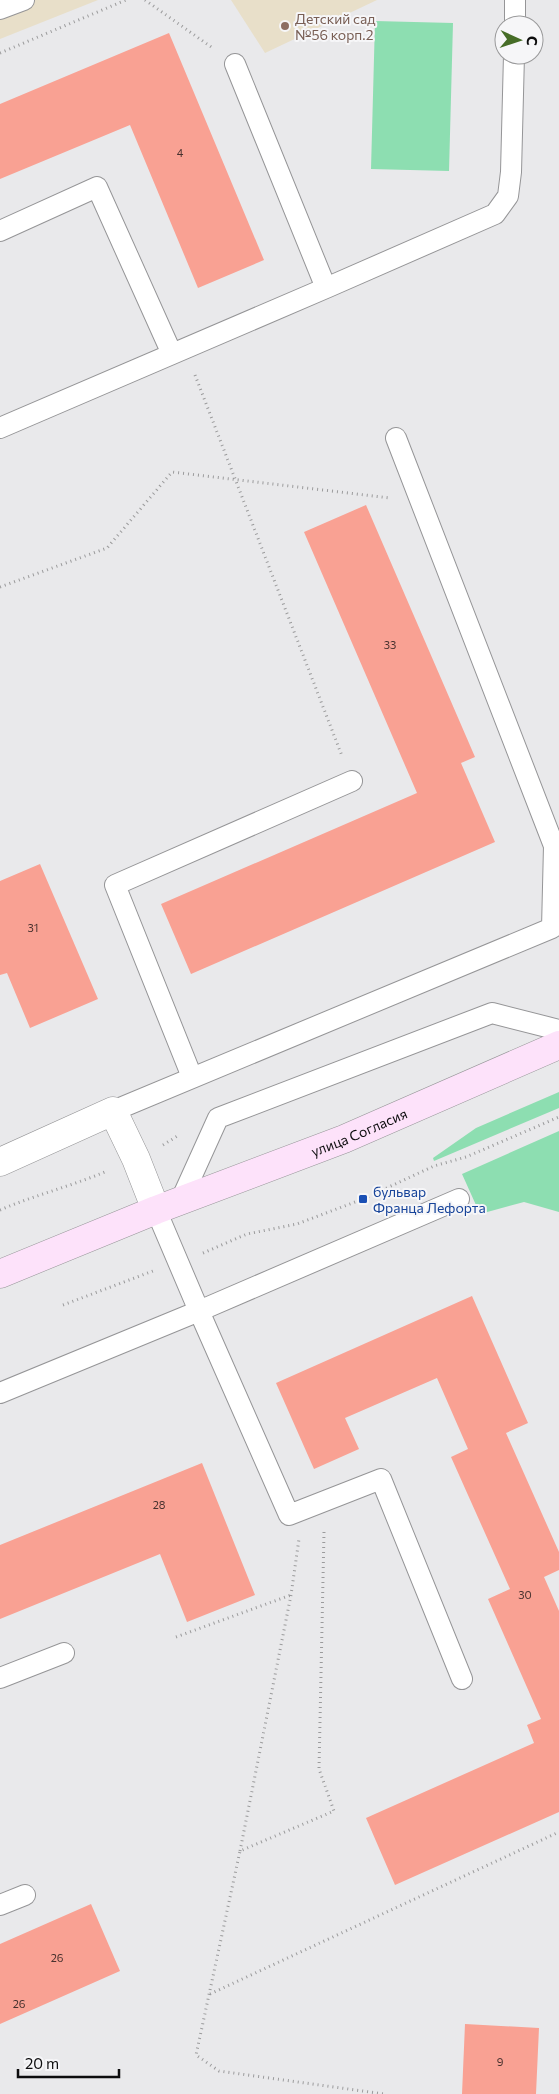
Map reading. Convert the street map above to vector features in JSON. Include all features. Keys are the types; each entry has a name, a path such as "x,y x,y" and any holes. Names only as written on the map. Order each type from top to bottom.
{"main road":[{"name":"улица Согласия","path":"0,1274 168,1206 344,1139 559,1045"}],"street":[{"path":"0,1162 113,1111 136,1159 168,1206"}],"lane":[{"path":"0,9 24,0"},
{"path":"515,15 516,0"},
{"path":"235,64 326,288"},
{"path":"0,428 495,214 508,196 511,172 514,65"},
{"path":"0,231 97,187 178,351"},
{"path":"113,1111 552,928 554,846 396,438"},
{"path":"192,1078 115,885 352,781"},
{"path":"462,1679 381,1479 289,1515 199,1311 179,1261 168,1206 218,1118 492,1013 559,1030"},
{"path":"0,1393 199,1311 459,1199"},
{"path":"0,1678 64,1653"},
{"path":"0,1905 25,1895"}],"path":[{"path":"0,53 126,0"},
{"path":"145,0 235,64"},
{"path":"178,351 234,478 352,781"},
{"path":"0,587 107,548 172,472 420,502"},
{"path":"63,1305 247,1234 297,1224 362,1199 434,1166 466,1157 559,1117"},
{"path":"240,1851 334,1811 319,1769 324,1501"},
{"path":"303,1510 291,1595 240,1851 196,2055 219,2071 384,2094"},
{"path":"176,1637 291,1595"},
{"path":"209,1995 559,1832"}],"shaded area":[{"path":"0,0 98,0 0,39"},
{"name":"Детский сад №56 корп.2","path":"231,0 377,0 265,53"}],"green space":[{"path":"375,21 453,23 449,171 371,169"},
{"path":"559,1092 559,1108 434,1161 433,1158 476,1128"},
{"path":"559,1131 559,1212 524,1202 480,1214 462,1174"}],"building":[{"path":"169,33 264,260 198,288 130,125 0,179 0,104"},
{"path":"366,505 475,757 461,763 495,842 191,974 161,904 417,793 304,532"},
{"path":"40,864 98,999 30,1028 7,973 0,975 0,881"},
{"path":"472,1296 528,1423 506,1433 559,1552 559,1570 544,1577 559,1611 559,1812 395,1885 366,1818 534,1743 527,1725 541,1719 488,1599 510,1589 451,1457 468,1449 437,1378 345,1418 359,1449 314,1469 276,1383"},
{"path":"202,1463 255,1595 187,1622 160,1554 0,1619 0,1545"},
{"path":"91,1904 120,1971 0,2024 0,1944"},
{"path":"465,2024 539,2028 536,2094 462,2094"}],"place":[{"name":"Детский сад №56 корп.2","path":"285,26"},
{"name":"бульвар Франца Лефорта","path":"363,1199"}]}
